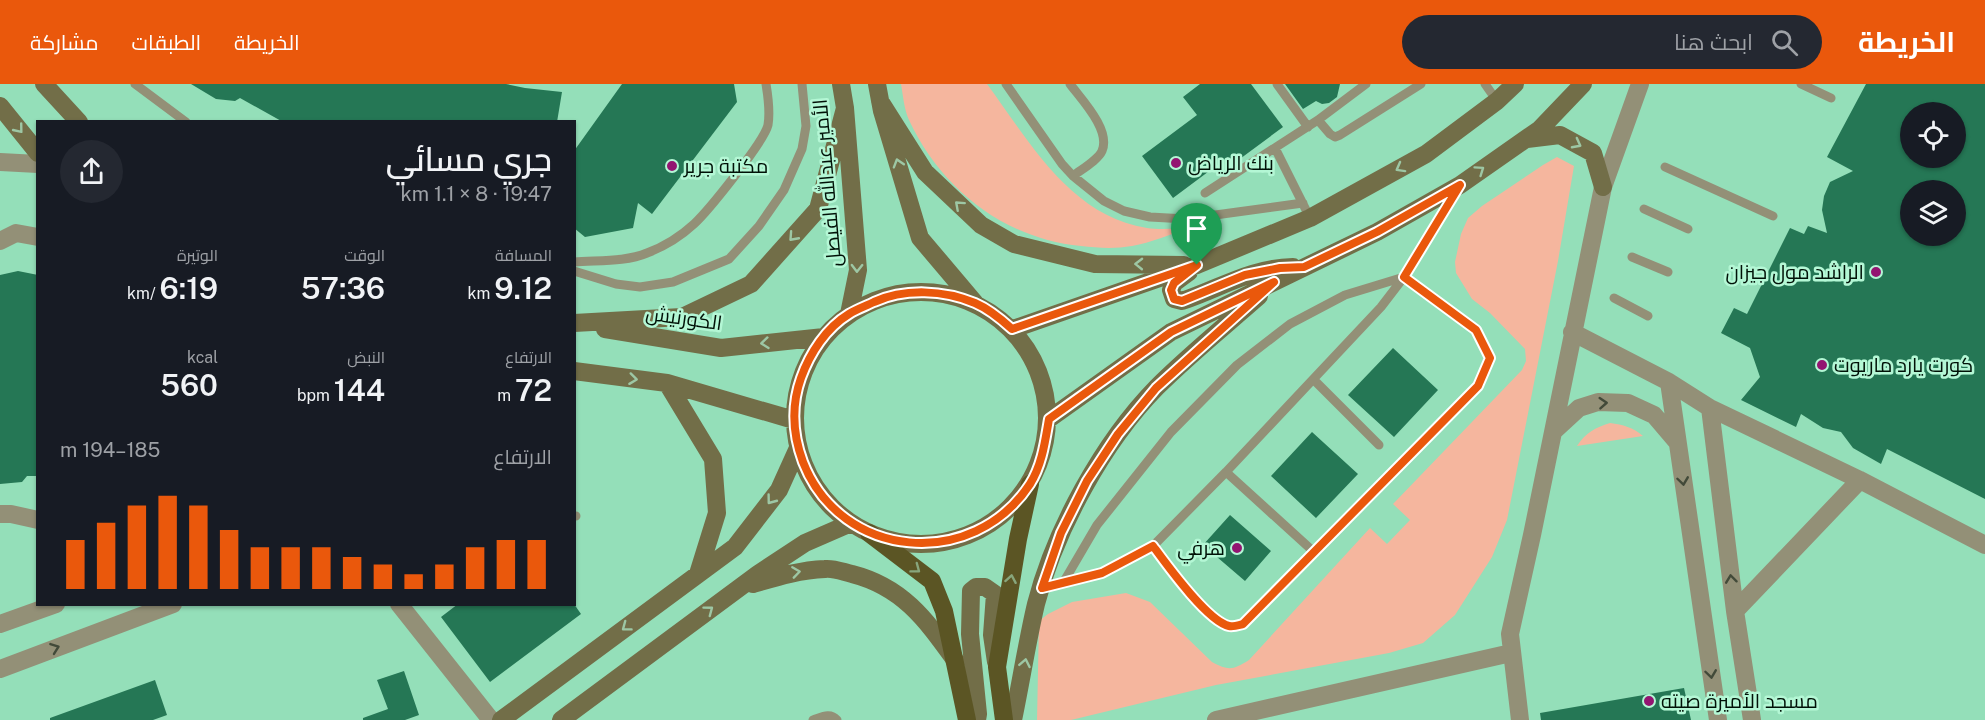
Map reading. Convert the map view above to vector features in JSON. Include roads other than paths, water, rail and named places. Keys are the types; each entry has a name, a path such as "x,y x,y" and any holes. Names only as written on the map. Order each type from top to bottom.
{"main road":[{"path":"44,84 78,120"},
{"name":"الأمير عبدالله الفيصل","path":"840,84 845,108 858,270 849,314"},
{"path":"1012,329 1197,265 1306,210 1426,154 1497,101 1515,84"},
{"path":"1049,419 1171,332 1377,232 1460,185 1540,129 1583,84"},
{"path":"879,92 926,172 981,225 1014,244 1095,264 1197,265"},
{"path":"879,92 920,238 975,303"},
{"path":"0,106 36,151"},
{"path":"576,324 682,317 751,284 818,209 845,108"},
{"path":"1525,139 1560,135 1593,153 1603,187"},
{"path":"1197,265 1174,283 1171,290 1174,299 1182,301 1245,275 1280,268 1304,267"},
{"path":"1013,720 1037,603 1061,533 1087,481 1118,434 1156,388 1274,282"},
{"path":"967,720 944,611 932,581 827,503 809,477 798,448 794,420 797,390 807,362 824,337 849,314 889,295 932,292 975,303 995,314 1012,329 1032,356 1045,386 1049,419 1044,453 1030,484 1018,539 997,667"},
{"name":"الكورنيش","path":"576,324 721,348 824,337"},
{"path":"576,371 667,383 794,420"},
{"path":"667,383 713,459 717,513 698,574"},
{"path":"501,720 735,547 779,490 798,448"},
{"path":"869,533 905,543 941,543 976,532 1007,512 1030,484"},
{"path":"561,720 740,587 805,543 851,523"},
{"path":"740,587 787,573 827,568 859,576 897,593 926,619 955,660"},
{"path":"977,720 970,634 971,591 976,587 985,587 995,594 992,635 1004,720"}],"street":[{"path":"1520,720 1510,634 1603,187 1640,84"},
{"path":"0,162 36,164"},
{"path":"0,241 16,233 36,237"},
{"path":"1572,332 1669,382 1710,408 1860,480 1985,545"},
{"path":"1669,382 1718,720"},
{"path":"1554,431 1579,408 1598,402 1628,403 1654,415 1678,443"},
{"path":"1710,408 1735,611 1752,720"},
{"path":"1735,611 1860,480"},
{"path":"0,514 36,520"},
{"path":"0,624 48,606"},
{"path":"0,669 168,606"},
{"path":"401,606 490,720"},
{"path":"1216,720 1511,653"}],"lane":[{"path":"135,84 183,120"},
{"path":"576,262 633,257 647,253 670,241 694,224 731,181 768,126 766,84"},
{"path":"576,272 616,284 640,287 673,282 729,259 759,226 784,190 802,149 806,126 802,84"},
{"path":"1006,84 1062,164 1073,176 1104,201 1124,211 1150,217 1186,219 1306,210 1275,148"},
{"path":"1070,84 1102,129 1104,141 1102,153 1073,176"},
{"path":"1277,84 1308,127"},
{"path":"1205,193 1308,127 1366,84"},
{"path":"1318,120 1335,137 1421,84"},
{"path":"1485,84 1497,101"},
{"path":"1801,84 1831,98"},
{"path":"1665,167 1773,216"},
{"path":"1042,588 1102,573 1153,546 1314,380 1381,307 1404,277 1460,185"},
{"path":"1644,209 1688,229"},
{"path":"1632,257 1668,272"},
{"path":"1153,546 1214,619 1230,626 1243,624 1478,386 1490,358 1476,330 1404,277"},
{"path":"1063,583 1097,525 1163,442 1237,365 1290,324 1345,295 1404,277"},
{"path":"1614,297 1648,316"},
{"path":"1314,380 1379,445"},
{"path":"1226,472 1314,552"},
{"path":"813,720 828,715 834,716 837,720"}],"place":[{"name":"بنك الرياض","path":"1176,163"},
{"name":"مكتبة جرير","path":"672,166"},
{"name":"الراشد مول جيزان","path":"1876,272"},
{"name":"كورت يارد ماريوت","path":"1822,365"},
{"name":"هرفي","path":"1237,548"},
{"name":"مسجد الأميرة صيته","path":"1649,701"}]}
